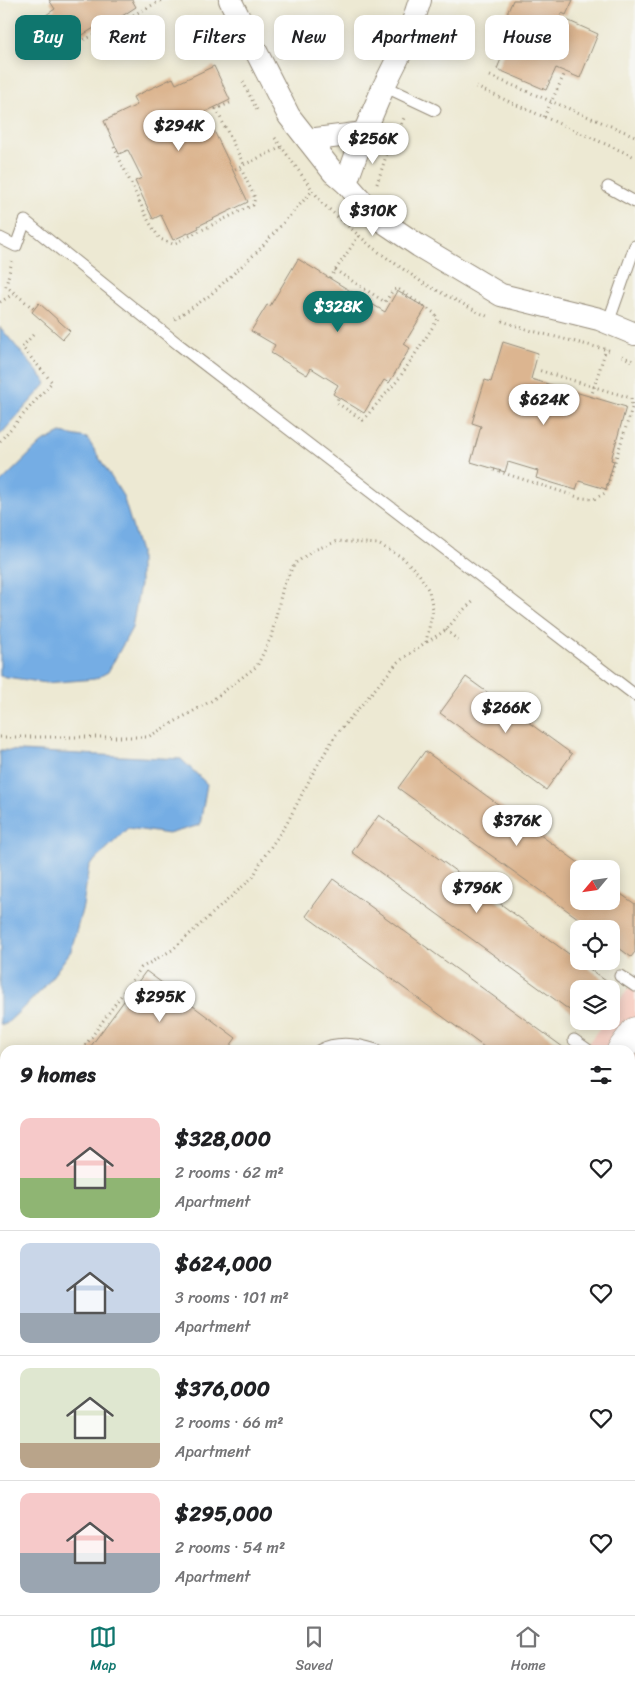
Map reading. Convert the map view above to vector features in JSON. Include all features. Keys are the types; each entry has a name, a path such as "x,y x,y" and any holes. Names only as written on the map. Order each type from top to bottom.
{"street":[{"path":"230,0 289,116 333,172 346,183 376,217 419,246 501,295 590,317 635,334"},
{"path":"346,183 384,86 407,40 420,0"},
{"path":"308,140 364,133"},
{"path":"625,1045 635,1031"}],"lane":[{"path":"384,86 435,110"},
{"path":"608,187 635,202"},
{"path":"0,238 16,246 24,221 160,330 635,695"},
{"path":"611,324 635,246"},
{"path":"620,976 635,986"},
{"path":"574,1040 581,1045"},
{"path":"347,1045 361,1045"}],"path":[{"path":"81,40 95,35 162,0"},
{"path":"544,117 564,75"},
{"path":"490,76 635,136"},
{"path":"476,87 635,157"},
{"path":"230,103 216,109 244,165"},
{"path":"379,190 376,182 406,113"},
{"path":"114,147 149,222 160,239 173,244 253,205 255,198 240,167"},
{"path":"236,169 281,148"},
{"path":"160,330 209,296 258,251 313,190"},
{"path":"330,278 359,235"},
{"path":"16,246 6,286 34,309"},
{"path":"335,270 385,302 393,290 398,289 434,313 438,318 398,380 364,420 337,403 338,398"},
{"path":"0,302 15,293"},
{"path":"591,397 611,324"},
{"path":"0,440 52,382 22,347 33,335"},
{"path":"494,470 581,498 594,499 605,493 632,408 631,398 538,370"},
{"path":"0,737 148,737 161,730 211,701 257,666 271,637 283,587 294,564 314,550 338,541 378,544 402,557 419,574 429,591 432,609 426,642"},
{"path":"86,1045 141,968 172,950 253,877 263,858 286,825 313,773 336,736 398,662 446,630 474,601"},
{"path":"446,630 458,640"}],"shaded area":[{"path":"635,980 635,1045 587,1045 598,1030 620,1030 620,1000"}],"water":[{"path":"0,327 47,383 0,435"},
{"path":"61,433 87,438 123,496 140,552 140,584 132,628 108,672 95,679 46,683 0,676 0,483 41,443"},
{"path":"0,750 181,759 207,784 200,825 168,834 128,828 89,866 83,906 71,951 43,989 6,1024 0,1024"}],"building":[{"path":"49,0 132,0 136,7 124,15 91,15 91,30 81,36 81,15 46,15 55,9"},
{"path":"513,0 573,0 566,15 562,13 561,15 506,15"},
{"path":"569,21 598,34 580,78 556,68 546,90 497,69 501,60 569,60"},
{"path":"214,66 230,100 205,112 248,202 173,240 161,215 153,219 135,181 142,178 128,150 119,154 104,121 137,105 133,97 173,78 176,84"},
{"path":"298,259 385,312 397,291 426,308 404,344 410,348 389,383 384,380 364,413 333,394 338,385 311,368 307,375 271,353 275,345 251,331 267,305 270,306"},
{"path":"39,303 70,331 63,339 32,312"},
{"path":"503,342 538,353 531,379 626,407 611,460 614,461 606,489 579,481 576,490 536,478 538,471 508,462 505,472 471,462 481,426 472,423 485,380 491,382"},
{"path":"466,677 572,754 546,790 440,713"},
{"path":"425,751 575,860 570,860 570,910 620,910 620,893 635,904 635,952 631,957 620,949 620,920 581,920 398,788"},
{"path":"379,815 570,955 570,970 591,970 605,980 570,980 570,1010 352,852"},
{"path":"333,879 560,1045 481,1045 306,916"},
{"path":"146,971 236,1038 231,1045 92,1045"}]}
